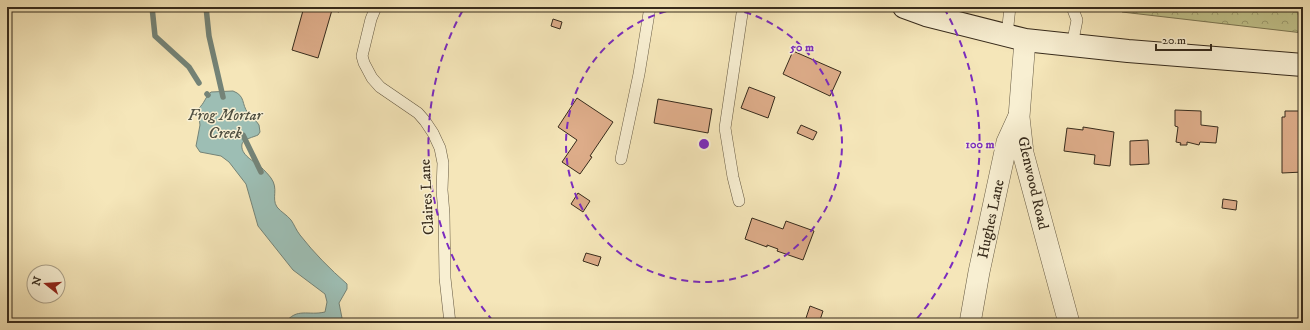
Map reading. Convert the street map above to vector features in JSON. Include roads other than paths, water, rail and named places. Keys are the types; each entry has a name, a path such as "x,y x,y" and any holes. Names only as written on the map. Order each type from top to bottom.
{"street":[{"path":"904,7 926,15 1016,38 1072,45 1303,65"},
{"name":"Glenwood Road","path":"1016,38 1019,118 1023,153 1069,323"},
{"name":"Hughes Lane","path":"970,323 1007,142 1019,118"}],"lane":[{"name":"Claires Lane","path":"376,7 371,19 362,56 364,63 372,78 380,87 418,113 425,121 433,132 442,155 445,278 450,323"},
{"path":"621,159 639,74 650,7"},
{"path":"739,201 733,177 726,128 743,7"},
{"path":"1010,7 1016,38"},
{"path":"1072,7 1077,20 1072,45"}],"water":[{"name":"Frog Mortar Creek","path":"233,91 240,95 246,110 259,125 260,132 258,135 246,139 242,144 245,155 261,167 271,178 275,190 275,204 277,207 291,220 300,235 328,267 347,284 347,289 339,303 343,323 285,323 294,315 325,312 327,302 325,294 293,270 258,226 246,184 229,162 221,156 200,152 196,146 200,125 198,109 211,92"}],"waterway":[{"path":"152,7 155,36 189,67 199,83"},
{"path":"206,7 209,36 223,97"},
{"path":"243,135 261,172"}]}
